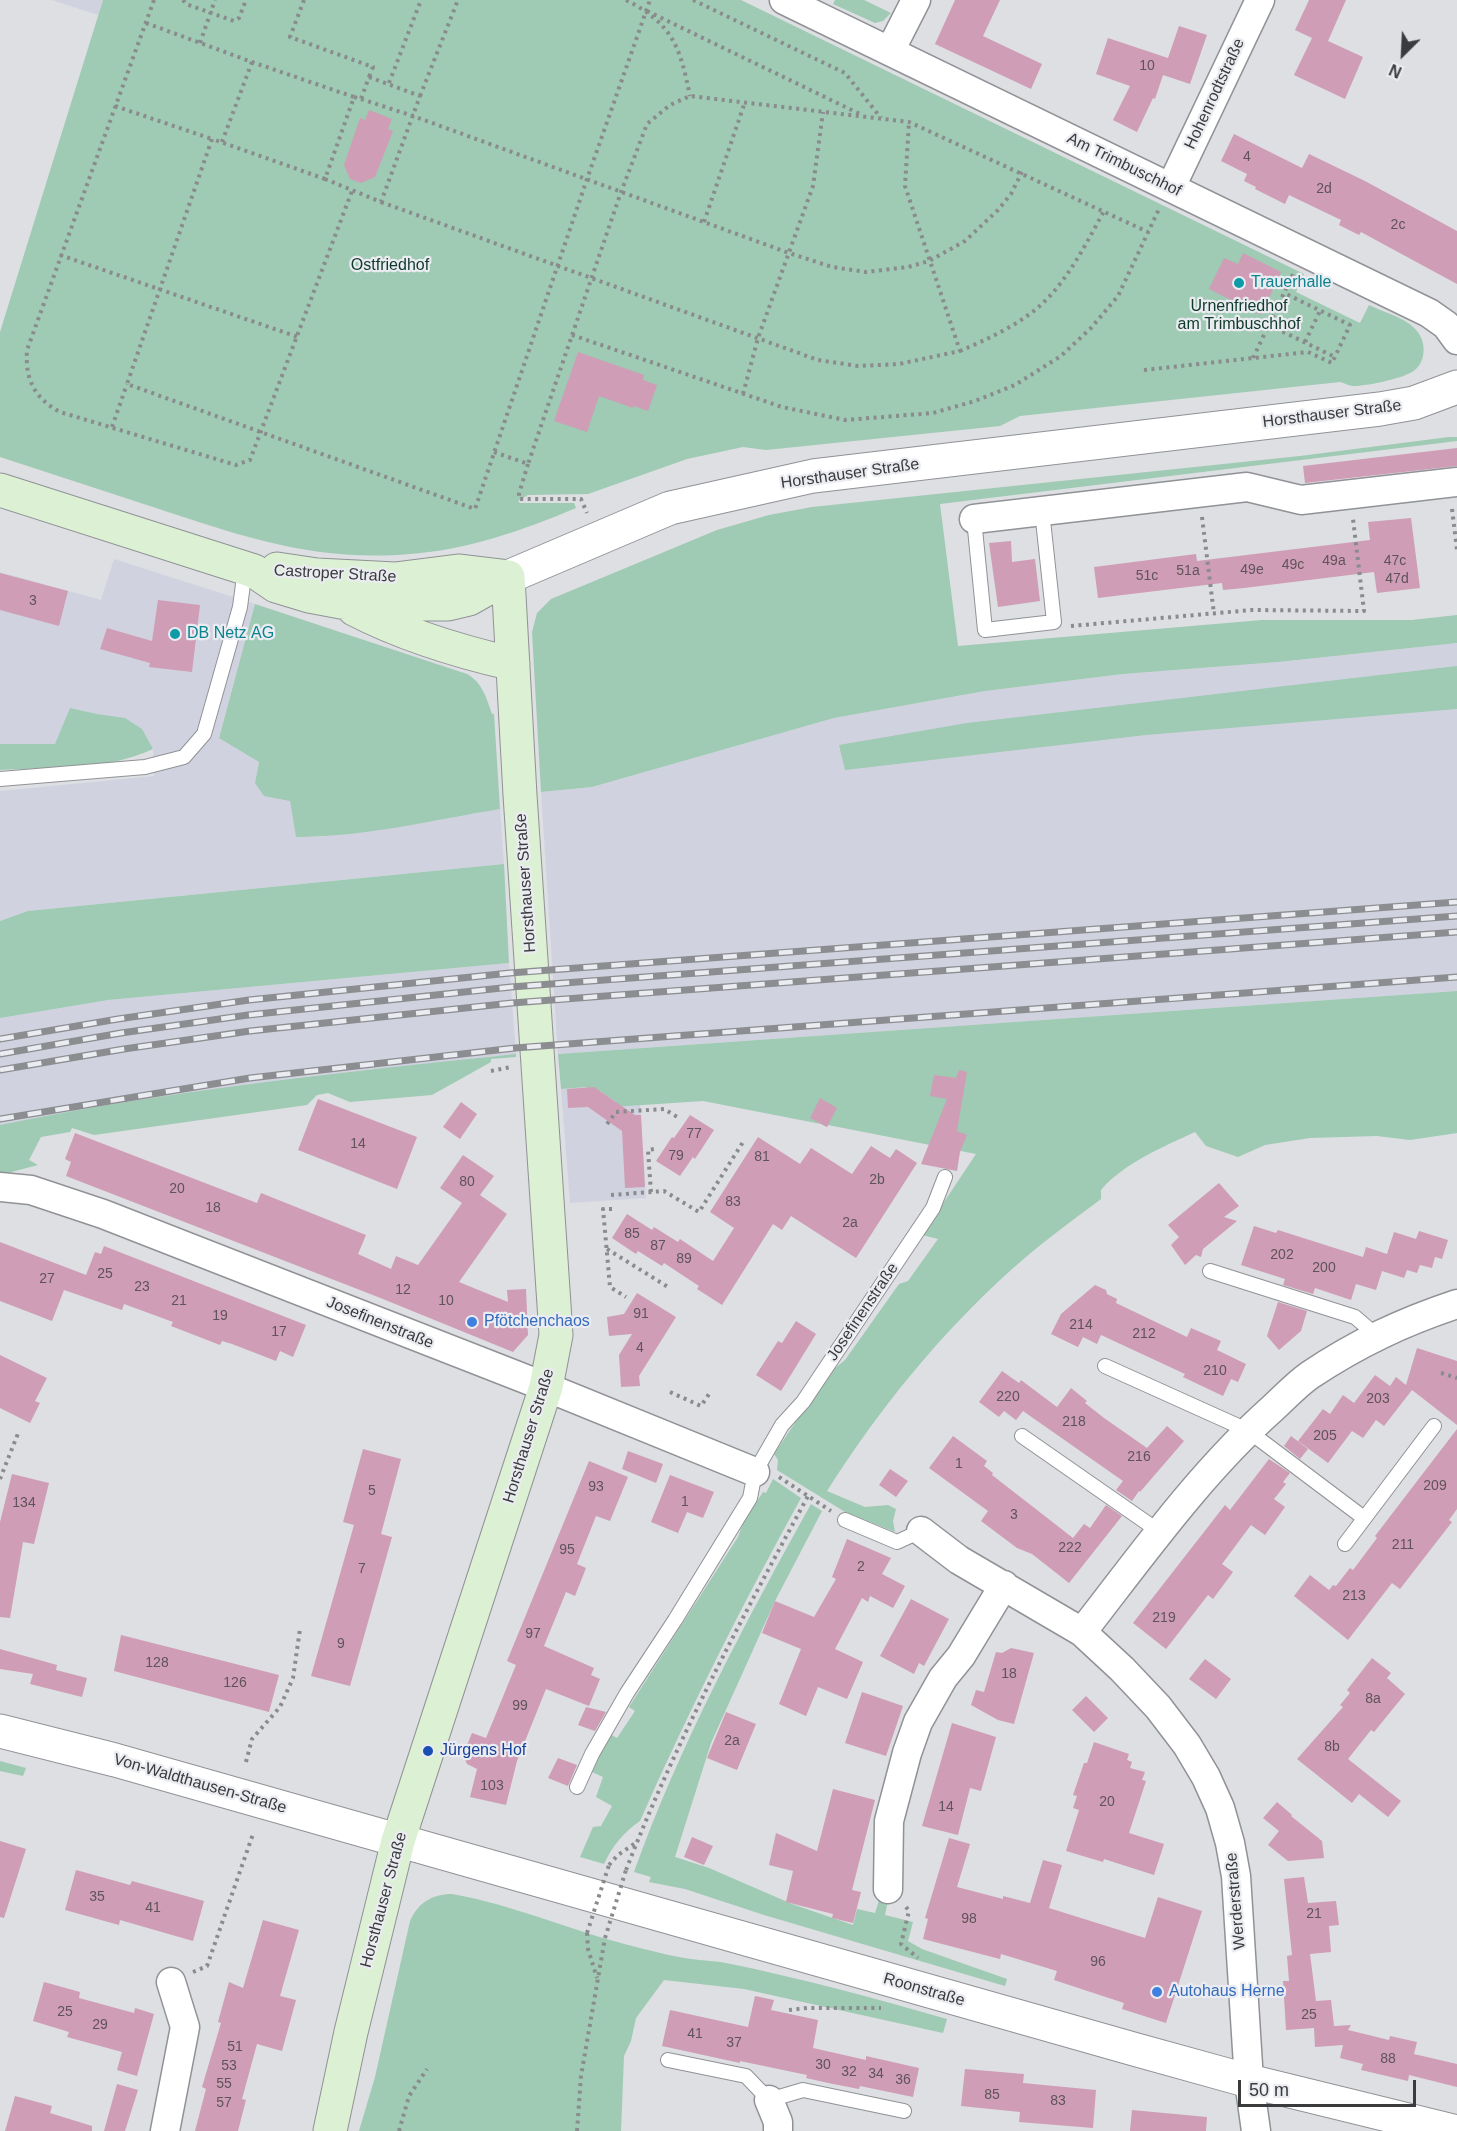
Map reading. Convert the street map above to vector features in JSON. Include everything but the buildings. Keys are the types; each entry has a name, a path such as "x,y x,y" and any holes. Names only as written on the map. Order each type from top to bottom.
{"main road":[{"name":"Castroper Straße","path":"0,490 250,570 276,586 341,602 448,603 469,599 508,577"},
{"name":"Castroper Straße","path":"250,570 282,568 317,574 395,579 458,571 508,577"},
{"name":"Horsthauser Straße","path":"330,2131 351,2032 398,1841 546,1387 556,1335 520,795 508,577"},
{"path":"341,602 381,623 513,664"}],"street":[{"name":"Am Trimbuschhof","path":"784,0 1429,313 1446,325 1457,340"},
{"path":"890,51 916,0"},
{"name":"Hohenrodtstraße","path":"1171,187 1260,0"},
{"name":"Horsthauser Straße","path":"508,577 670,508 813,476 1380,409 1414,404 1457,387"},
{"path":"974,519 1247,487 1301,500 1453,483"},
{"name":"Josefinenstraße","path":"0,1187 31,1190 103,1214 546,1387 755,1472"},
{"path":"1082,1632 1160,1532 1247,1430 1309,1376 1376,1335 1457,1304"},
{"name":"Werderstraße","path":"921,1531 959,1560 1082,1632 1122,1669 1164,1714 1206,1776 1220,1809 1230,1843 1236,1876 1249,2081 1256,2131"},
{"path":"888,1889 889,1821 907,1753 918,1722 943,1678 961,1656 1004,1585"},
{"name":"Von-Waldthausen-Straße","path":"0,1731 115,1760 398,1841"},
{"name":"Roonstraße","path":"398,1841 1249,2081 1453,2131"},
{"path":"165,2131 185,2027 171,1982"},
{"path":"769,2100 778,2122 778,2131"}],"lane":[{"path":"974,519 985,630 1054,622 1042,511"},
{"path":"0,778 145,767 184,757 204,734 250,570"},
{"name":"Josefinenstraße","path":"577,1787 592,1754 627,1693 750,1498 755,1472 782,1425 803,1402 933,1208 945,1177"},
{"path":"1210,1271 1355,1317 1376,1335"},
{"path":"1105,1366 1247,1430 1364,1518"},
{"path":"1345,1544 1434,1426"},
{"path":"1022,1436 1160,1532"},
{"path":"845,1520 897,1542 921,1531"},
{"path":"668,2060 746,2076 769,2100 803,2090 904,2111"}],"path":[{"path":"154,0 27,350 28,380 49,406 60,412 236,465 250,460 352,191"},
{"path":"183,0 186,4 234,21 239,18 246,0"},
{"path":"200,43 215,0"},
{"path":"304,0 290,37 373,67 361,99"},
{"path":"389,83 421,0"},
{"path":"381,202 458,0"},
{"path":"626,0 865,116"},
{"path":"127,384 475,508 650,0"},
{"path":"693,0 846,73 882,118"},
{"path":"647,11 665,27 684,62 690,96"},
{"path":"146,23 252,62 413,116 832,267 866,272 908,267 929,261 965,241 998,210 1011,194 1022,172"},
{"path":"222,142 252,62"},
{"path":"369,77 420,96"},
{"path":"325,179 354,96"},
{"path":"581,500 519,499 519,494 621,192 647,124 670,105 690,96 909,122 1022,172 1148,232"},
{"path":"704,222 745,102"},
{"path":"116,106 325,179 381,202 818,360 858,366 899,364 960,351 998,334 1044,302 1078,259 1104,212"},
{"path":"743,394 758,338 813,186 823,112"},
{"path":"909,122 905,186 960,351"},
{"path":"112,427 212,139"},
{"path":"572,335 782,407 845,420 933,413 975,401 1015,385 1061,356 1091,328 1118,296 1171,187"},
{"path":"1253,358 1304,252"},
{"path":"60,255 298,337"},
{"path":"1144,370 1308,352 1332,363 1350,325 1284,293"},
{"path":"1305,342 1320,310"},
{"path":"1269,325 1335,357"},
{"path":"494,452 528,464"},
{"path":"1453,483 1457,550"},
{"path":"1199,492 1214,614"},
{"path":"1054,622 1069,626 1252,610 1364,610 1350,495"},
{"path":"607,1124 616,1112 664,1109 679,1118"},
{"path":"611,1195 664,1191 699,1212 743,1142"},
{"path":"651,1192 648,1150 654,1149"},
{"path":"612,1209 603,1209 610,1287 626,1297"},
{"path":"607,1249 668,1287"},
{"path":"1441,1373 1457,1378"},
{"path":"670,1392 701,1406 711,1391"},
{"path":"0,1479 19,1431"},
{"path":"755,1472 771,1473 845,1520"},
{"path":"577,2131 581,2076 605,1938 637,1842 702,1700 745,1613 808,1496"},
{"path":"246,1762 252,1739 280,1707 293,1678 300,1629"},
{"path":"171,1982 207,1966 253,1834"},
{"path":"598,1979 588,1948 587,1933 609,1865 618,1855 637,1842"},
{"path":"888,1889 909,1911 901,1944 933,1970 928,1990"},
{"path":"789,2010 883,2008"},
{"path":"399,2131 409,2096 427,2068"}],"shaded area":[{"path":"52,0 103,0 98,15"},
{"path":"114,559 255,604 219,737 259,762 255,783 290,801 296,836 319,837 500,809 504,864 28,911 0,921 0,791 154,776 153,748 97,714 70,708 56,744 0,744 0,572 101,600"},
{"path":"1457,643 1457,991 558,1054 541,792 592,787 834,718 985,691 1123,674 1278,662"},
{"path":"509,963 516,1054 294,1078 0,1125 0,1018 108,1000"},
{"path":"587,1087 600,1091 616,1102 614,1107 640,1105 646,1198 570,1203 561,1089"}],"green space":[{"name":"Ostfriedhof","path":"103,0 741,0 1304,274 1296,292 1360,323 1369,305 1401,319 1413,326 1420,336 1424,347 1422,359 1417,368 1407,375 1366,385 1351,386 1340,382 1020,416 1000,426 766,450 743,447 687,459 588,494 528,495 518,501 520,503 574,503 576,508 495,538 431,552 375,556 343,554 311,551 250,537 0,457 0,332"},
{"path":"835,0 864,0 891,13 883,21 875,23 833,4"},
{"path":"1457,437 1457,441 940,504 958,646 1262,620 1412,620 1457,615 1457,643 1278,662 1123,674 985,691 834,718 592,787 541,792 532,632 537,613 551,599 717,530 769,515 812,507 1300,456"},
{"path":"255,604 472,677 480,686 494,714 500,809 373,831 296,837 290,801 264,796 255,783 259,762 219,738"},
{"path":"1457,666 1457,709 1146,735 845,770 839,745 967,723"},
{"path":"70,708 125,718 142,729 153,749 97,765 0,770 0,744 55,744"},
{"path":"504,864 509,963 108,1000 0,1018 0,921 28,911"},
{"path":"1457,991 1457,1133 1410,1140 1377,1136 1310,1138 1265,1145 1238,1157 1206,1146 1195,1132 1145,1156 1110,1180 1101,1190 1101,1199 1011,1270 959,1320 889,1402 827,1491 865,1507 888,1505 896,1509 893,1521 895,1532 845,1512 777,1470 778,1460 774,1454 828,1374 845,1360 899,1284 908,1281 938,1239 922,1235 976,1154 828,1125 827,1127 703,1101 613,1107 616,1102 600,1091 588,1107 587,1087 561,1089 558,1054"},
{"path":"516,1054 516,1057 491,1059 491,1062 432,1095 350,1102 328,1093 317,1095 307,1105 94,1135 72,1128 70,1132 41,1137 29,1160 38,1165 0,1175 0,1125 192,1092"},
{"path":"773,1479 801,1498 717,1657 640,1821 619,1840 604,1864 580,1857 593,1827 601,1826 612,1806 596,1797 603,1777 592,1772 610,1734 617,1738 635,1711 629,1707 738,1537 744,1521 763,1492 766,1493"},
{"path":"811,1504 822,1511 775,1601 711,1743 675,1857 709,1868 792,1904 853,1925 857,1909 875,1913 880,1897 888,1900 885,1915 913,1922 908,1941 922,1949 1007,1979 1005,1986 764,1915 685,1889 649,1882 651,1877 634,1872 672,1778 715,1685"},
{"path":"0,1761 26,1768 23,1776 0,1771"},
{"path":"445,1894 499,1905 636,1947 781,1975 947,2019 943,2033 744,1989 664,1980 636,2018 631,2041 624,2056 621,2131 359,2131 375,2077 410,1921 417,1909 426,1901"}],"railway":[{"path":"0,1039 249,1000 510,973 1457,902"},
{"path":"0,1054 121,1033 248,1015 511,987 1457,916"},
{"path":"0,1070 250,1031 512,1003 1457,932"},
{"path":"0,1119 250,1078 515,1048 1457,977"}],"place":[{"name":"Trauerhalle","path":"1239,283"},
{"name":"DB Netz AG","path":"175,634"},
{"name":"Pfötchenchaos","path":"472,1322"},
{"name":"Jürgens Hof","path":"428,1751"},
{"name":"Autohaus Herne","path":"1157,1992"}],"park label":[{"name":"Urnenfriedhof am Trimbuschhof","path":"1239,316"}]}
